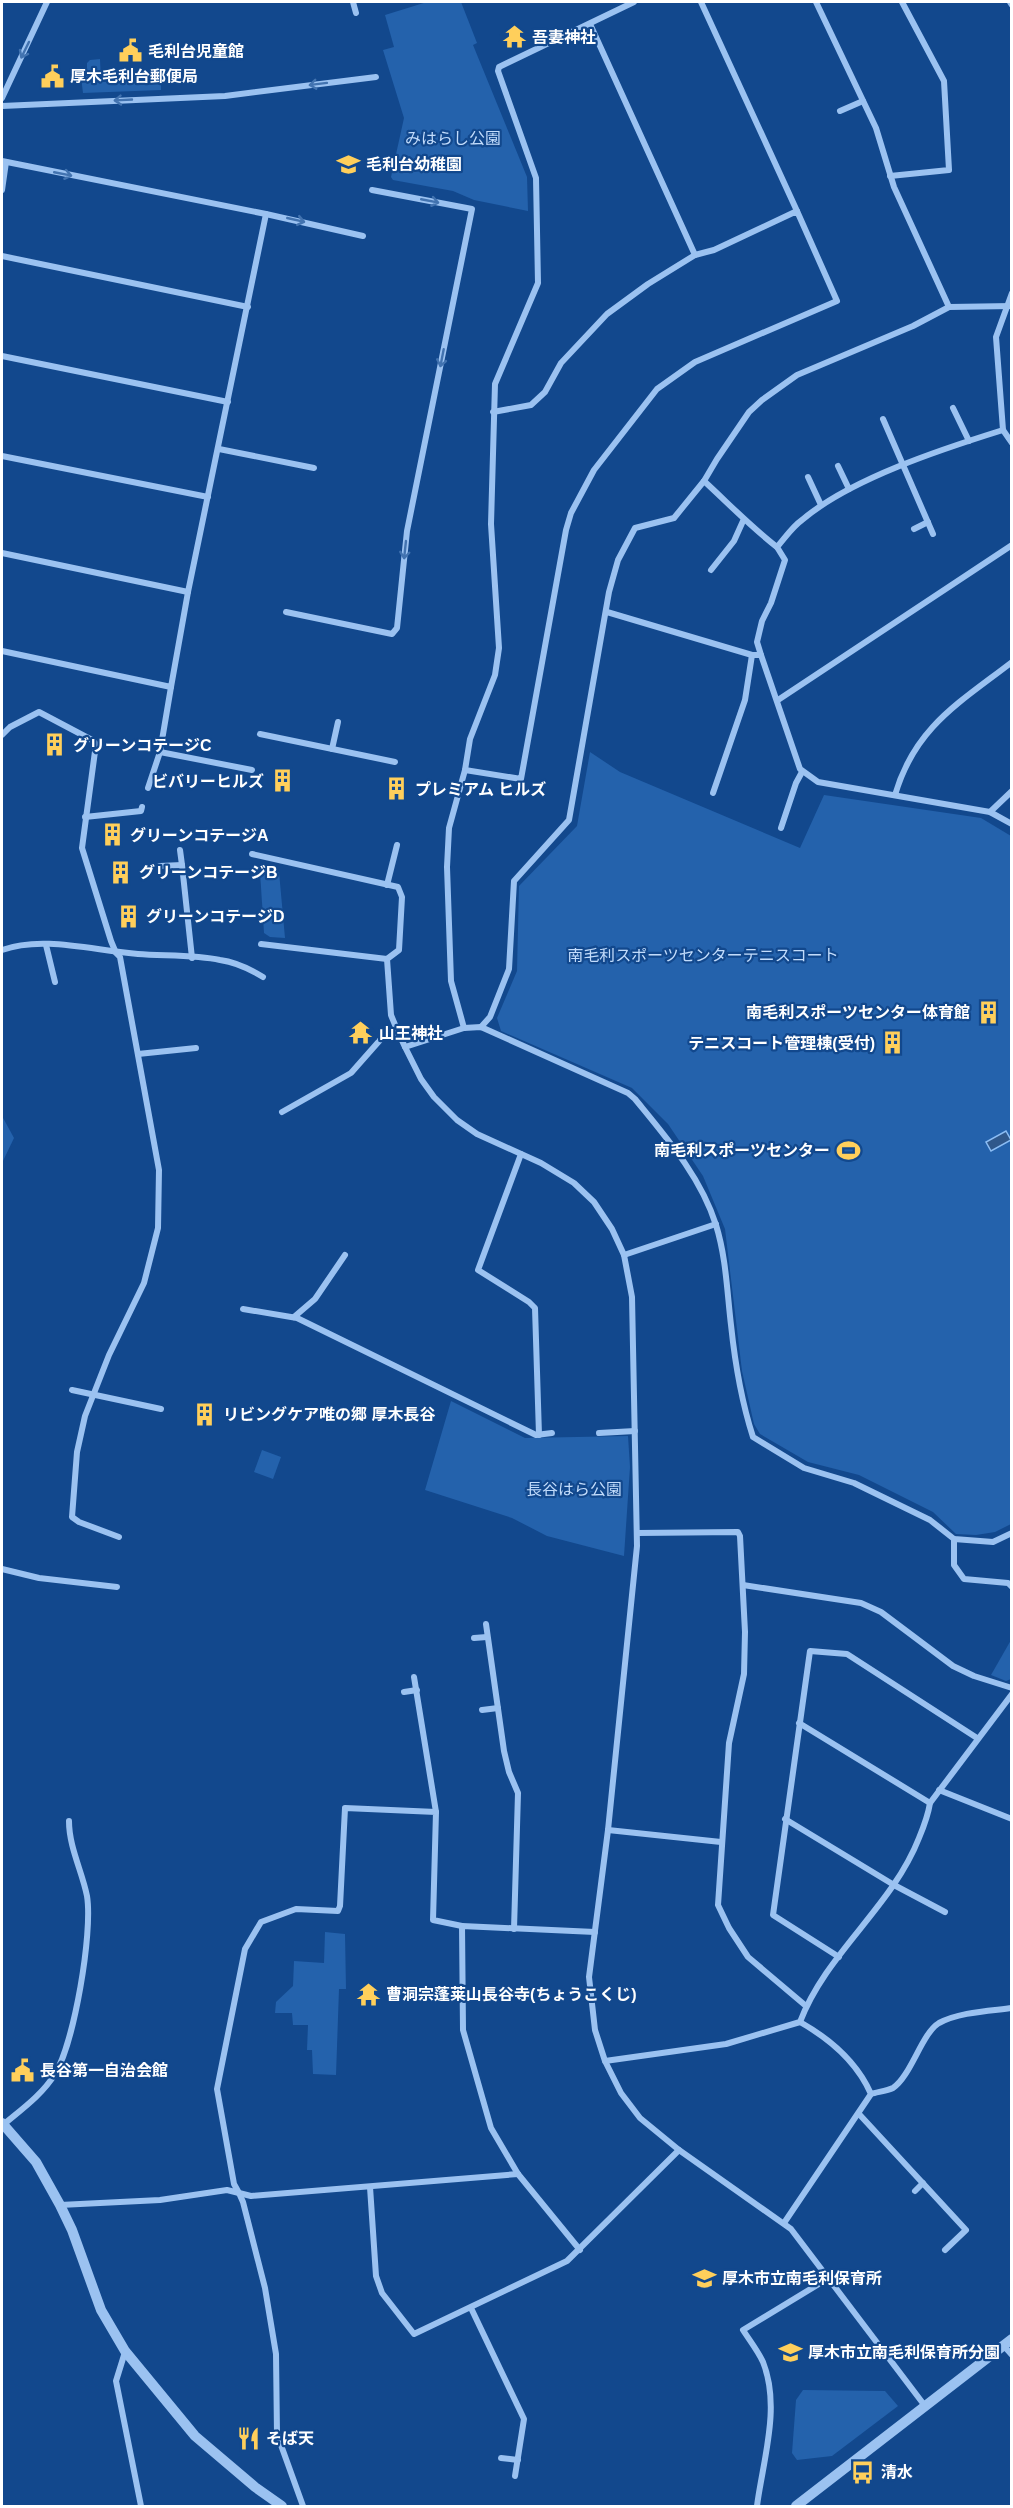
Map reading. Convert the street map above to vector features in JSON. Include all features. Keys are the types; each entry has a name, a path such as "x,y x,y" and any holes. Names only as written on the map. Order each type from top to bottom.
{"street":[{"path":"2,98 47,2"},
{"path":"353,2 356,13"},
{"path":"464,1028 451,981 447,867 449,828 465,770 470,739 495,675 499,648 491,525 495,384 538,283 536,178 498,71 499,67 634,2"},
{"path":"465,770 520,779 571,513 594,470 637,412 657,389 695,362 837,302 701,2"},
{"path":"816,2 876,128 890,176 949,308"},
{"path":"890,176 949,171 944,81 905,2"},
{"path":"590,24 694,255"},
{"path":"2,106 225,96 376,77"},
{"path":"840,111 863,101"},
{"path":"2,190 4,162 266,214 363,236"},
{"path":"286,612 392,634 397,628 407,531 472,209 372,190"},
{"path":"493,412 531,405 545,392 561,363 607,314 648,284 694,255 714,250 797,211"},
{"path":"148,788 160,752 188,592 266,214"},
{"path":"2,256 248,307"},
{"path":"1011,293 996,337 1003,430 1011,443"},
{"path":"481,1027 489,1017 508,969 514,881 569,820 618,560 635,528 674,518 704,481 749,412 797,375 913,326 949,308 1008,306"},
{"path":"2,356 228,402"},
{"path":"953,408 969,441"},
{"path":"883,419 933,534"},
{"path":"777,547 800,521 821,505 849,489 903,466 1003,430"},
{"path":"219,449 314,468"},
{"path":"2,456 208,497"},
{"path":"838,466 849,489"},
{"path":"808,477 821,505"},
{"path":"704,481 736,511 743,521 777,547 785,560 771,603 762,621 757,642 802,772 827,785 990,812 1011,824"},
{"path":"711,570 734,541 743,521"},
{"path":"914,529 928,522"},
{"path":"778,700 1011,545"},
{"path":"2,553 188,592"},
{"path":"607,612 752,655 761,655"},
{"path":"2,651 171,687"},
{"path":"713,793 745,700 752,655"},
{"path":"895,795 912,753 928,730 1011,663"},
{"path":"2,735 10,727 39,712 96,744 82,848 116,953 120,957 159,1170 158,1228 144,1283 92,1395 76,1452 72,1517 79,1522 119,1537"},
{"path":"332,749 338,722"},
{"path":"261,734 395,762"},
{"path":"160,752 252,770"},
{"path":"781,828 802,772"},
{"path":"990,812 1011,791"},
{"path":"85,817 141,811 142,807"},
{"path":"387,885 397,845"},
{"path":"180,850 192,958"},
{"path":"252,854 399,887 402,897 399,950 387,959 261,944"},
{"path":"160,866 182,865"},
{"path":"46,945 55,982"},
{"path":"2,950 10,947 46,945 116,953 219,959 262,977"},
{"path":"387,959 391,1015 421,1079 434,1097 457,1120 477,1134 541,1163 574,1183 594,1202 612,1229 624,1255 632,1297 637,1533 608,1830 589,1977 595,2030 605,2061 621,2093 640,2118 679,2150 784,2223 926,2407"},
{"path":"405,1047 464,1028 481,1027 635,1099 677,1152 698,1186 716,1224 725,1265 738,1380 753,1437 804,1468 854,1483 930,1520 954,1539 993,1542 1011,1533"},
{"path":"282,1112 351,1073 381,1039 398,1032"},
{"path":"138,1054 196,1048"},
{"path":"521,1154 478,1270 530,1302 535,1308 539,1435"},
{"path":"624,1255 716,1224"},
{"path":"294,1317 315,1299 345,1255"},
{"path":"243,1309 294,1317 539,1435 552,1433"},
{"path":"72,1390 161,1409"},
{"path":"599,1433 635,1431"},
{"path":"637,1533 738,1532 740,1536 744,1674 729,1743 718,1905 729,1928 748,1957 806,2006"},
{"path":"954,1539 954,1565 964,1579 1008,1583 1011,1587"},
{"path":"2,1569 39,1578 117,1587"},
{"path":"743,1585 861,1603 881,1612 953,1666 974,1676 1011,1688"},
{"path":"486,1624 509,1772 518,1793 514,1929"},
{"path":"474,1638 488,1637"},
{"path":"839,1957 773,1915 810,1651 847,1654 977,1738"},
{"path":"414,1677 436,1812 433,1920 462,1926 595,1932"},
{"path":"404,1692 417,1690"},
{"path":"800,2022 806,2006 839,1957 894,1885 913,1854 929,1813 930,1803 1011,1694"},
{"path":"482,1710 498,1708"},
{"path":"799,1723 930,1803"},
{"path":"939,1790 1011,1819"},
{"path":"303,2506 276,2434 276,2354 266,2288 243,2202 234,2184 217,2089 245,1949 261,1922 296,1909 338,1911 345,1808 436,1812"},
{"path":"785,1819 894,1885 945,1912"},
{"path":"69,1821 69,1834 86,1896 89,1917 83,1971 73,2018 63,2059 54,2076 40,2094 2,2124 36,2162 60,2205 72,2230 101,2310 125,2351 195,2436 255,2487 282,2506"},
{"path":"608,1830 721,1842"},
{"path":"462,1926 463,2030 491,2128 518,2174 580,2250"},
{"path":"784,2223 859,2114 870,2094 893,2087 902,2078 936,2025 949,2019 1011,2008"},
{"path":"605,2061 726,2044 800,2022 816,2031 840,2050 865,2080 870,2094"},
{"path":"859,2114 966,2230 945,2250"},
{"path":"370,2187 376,2276 382,2293 414,2334 567,2261 679,2150"},
{"path":"60,2205 157,2200 226,2190 251,2196 518,2174"},
{"path":"915,2191 923,2183"},
{"path":"757,2506 772,2416 770,2385 762,2361 743,2330 827,2278"},
{"path":"471,2308 524,2419 515,2476"},
{"path":"796,2506 1007,2342 1011,2355"},
{"path":"125,2351 116,2381 141,2506"},
{"path":"501,2458 518,2460"}],"green space":[{"name":"みはらし公園","path":"427,2 461,2 477,43 473,45 527,177 528,211 474,200 453,191 393,180 391,177 404,118 383,50 394,47 385,15"},
{"path":"100,59 101,82 161,80 161,90 83,93 81,77 87,76 87,63 90,60"},
{"name":"南毛利スポーツセンター","path":"590,752 620,772 800,848 824,795 981,818 1011,836 1011,1524 995,1532 976,1535 956,1534 933,1512 859,1475 808,1462 760,1434 754,1424 742,1371 725,1229 703,1176 668,1124 632,1088 501,1031 497,1018 517,971 519,886 577,826"},
{"path":"260,872 279,872 285,938 270,937 264,933"},
{"path":"2,1116 14,1138 2,1163"},
{"name":"長谷はら公園","path":"451,1401 525,1438 628,1436 630,1467 624,1556 547,1536 512,1518 425,1490"},
{"path":"262,1450 281,1457 273,1479 254,1472"},
{"path":"1011,1640 1011,1679 1006,1681 991,1675"},
{"path":"325,1932 345,1934 346,1989 339,1989 336,2075 313,2074 312,2050 307,2050 308,2025 293,2025 292,2013 275,2013 276,2002 293,1986 294,1961 324,1963"},
{"path":"803,2390 885,2391 898,2406 832,2456 797,2460 792,2453 796,2400"}],"shaded area":[{"path":"1006,1131 1011,1140 991,1151 986,1142"}],"place":[{"name":"吾妻神社","path":"514,37"},
{"name":"毛利台児童館","path":"130,51"},
{"name":"厚木毛利台郵便局","path":"52,76"},
{"name":"毛利台幼稚園","path":"348,164"},
{"name":"グリーンコテージC","path":"55,745"},
{"name":"ビバリーヒルズ","path":"282,781"},
{"name":"プレミアム ヒルズ","path":"397,789"},
{"name":"グリーンコテージA","path":"112,835"},
{"name":"グリーンコテージB","path":"121,872"},
{"name":"グリーンコテージD","path":"128,916"},
{"name":"南毛利スポーツセンター体育館","path":"988,1012"},
{"name":"山王神社","path":"361,1033"},
{"name":"テニスコート管理棟(受付)","path":"893,1043"},
{"name":"南毛利スポーツセンター","path":"848,1150"},
{"name":"リビングケア唯の郷 厚木長谷","path":"205,1414"},
{"name":"曹洞宗蓬莱山長谷寺(ちょうこくじ)","path":"368,1994"},
{"name":"長谷第一自治会館","path":"22,2070"},
{"name":"厚木市立南毛利保育所","path":"704,2278"},
{"name":"厚木市立南毛利保育所分園","path":"790,2352"},
{"name":"そば天","path":"248,2438"},
{"name":"清水","path":"863,2472"}],"park label":[{"name":"南毛利スポーツセンターテニスコート","path":"703,955"}]}
